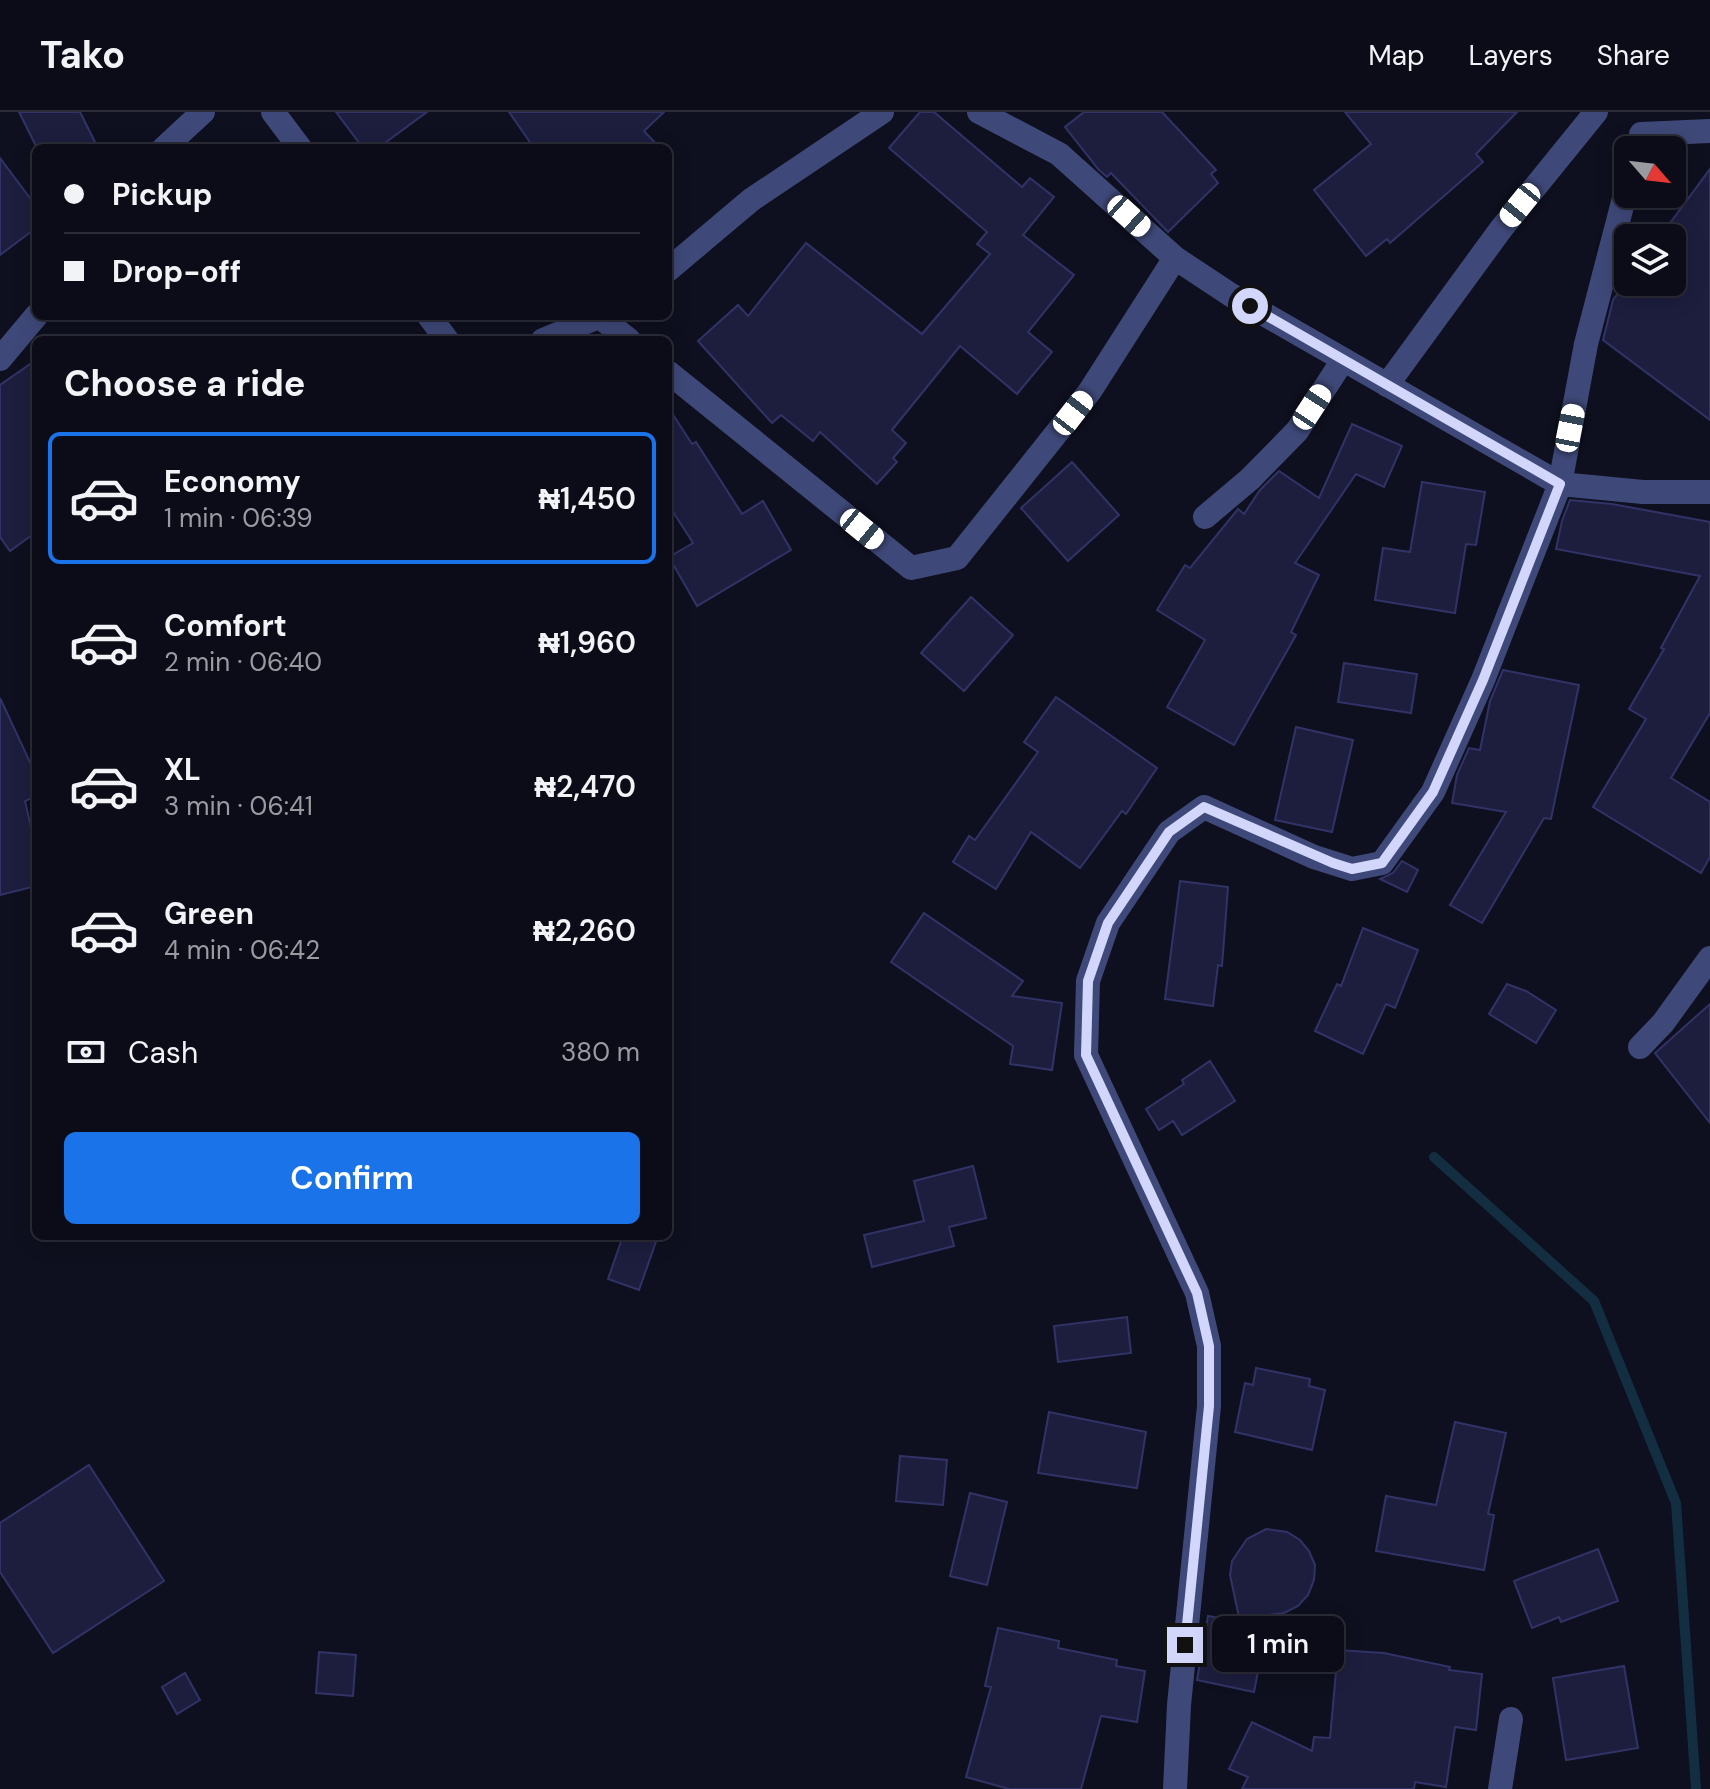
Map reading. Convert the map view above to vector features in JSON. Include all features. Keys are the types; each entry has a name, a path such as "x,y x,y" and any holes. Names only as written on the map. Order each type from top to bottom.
{"street":[{"path":"168,144 203,112"},
{"path":"273,112 297,144"},
{"path":"672,267 751,200 882,112"},
{"path":"979,112 1059,154 1175,258 1231,295 1560,484 1643,492 1710,492"},
{"path":"1387,385 1501,229 1596,112"},
{"path":"1639,132 1710,131"},
{"path":"1175,1789 1179,1705 1209,1406 1209,1346 1197,1293 1086,1055 1088,981 1108,923 1169,832 1204,807 1314,857 1352,869 1382,863 1433,792 1483,680 1560,484 1586,344 1621,208"},
{"path":"672,375 911,568 957,558 1090,391 1175,258"},
{"path":"0,359 33,320"},
{"path":"552,336 590,320"},
{"path":"605,320 624,336"},
{"path":"1205,517 1250,479 1297,431 1343,360"},
{"path":"1640,1047 1663,1023 1710,958"},
{"path":"1500,1789 1511,1719"}],"building":[{"path":"19,112 80,112 96,144 35,144"},
{"path":"336,112 427,112 383,144 360,144"},
{"path":"509,112 664,112 644,131 656,144 531,144"},
{"path":"920,112 934,112 1022,187 1030,178 1054,197 1023,235 1074,275 1028,332 1052,352 1017,394 960,346 892,430 906,443 893,458 897,462 877,484 820,432 813,441 781,415 772,423 698,341 738,305 748,316 806,243 922,334 990,254 977,244 987,232 889,148"},
{"path":"1084,112 1162,112 1216,170 1211,174 1218,183 1168,232 1111,173 1107,177 1099,170 1065,127"},
{"path":"1345,112 1517,112 1476,154 1483,162 1390,243 1387,239 1366,256 1314,190 1371,144"},
{"path":"0,158 32,201 32,231 0,255"},
{"path":"1710,169 1710,420 1603,340 1616,296 1686,296 1686,224 1669,224 1681,208 1686,208 1686,201"},
{"path":"32,363 32,535 10,551 0,537 0,385"},
{"path":"672,413 692,444 696,442 742,514 763,501 791,550 697,606 672,562 672,555 693,543 672,510"},
{"path":"1352,424 1402,446 1384,487 1356,474 1295,563 1319,575 1291,632 1296,635 1234,745 1167,707 1205,640 1157,610 1185,565 1190,568 1238,509 1244,514 1260,490 1279,471 1319,498"},
{"path":"1072,462 1119,515 1068,561 1021,508"},
{"path":"1422,482 1485,492 1476,545 1466,544 1455,613 1375,600 1383,548 1410,552"},
{"path":"1570,500 1612,504 1710,522 1710,713 1671,778 1710,802 1710,857 1701,873 1593,807 1646,719 1629,709 1664,649 1661,648 1700,576 1556,549"},
{"path":"971,597 1013,635 964,691 921,653"},
{"path":"1344,663 1417,674 1411,713 1338,702"},
{"path":"1503,670 1579,685 1551,819 1544,818 1482,923 1450,905 1506,812 1452,803 1457,775 1469,748 1480,750 1490,701"},
{"path":"1056,697 1157,768 1126,814 1122,811 1080,868 1031,832 996,889 953,862 969,836 975,840 1038,752 1024,742"},
{"path":"0,698 32,766 32,798 25,801 32,832 32,887 0,895"},
{"path":"1296,727 1353,740 1332,832 1275,820"},
{"path":"1402,861 1418,870 1407,892 1380,879 1393,873"},
{"path":"1180,881 1228,887 1222,966 1218,965 1213,1006 1165,999"},
{"path":"924,913 1023,981 1012,996 1062,1003 1052,1070 1010,1064 1013,1046 891,962"},
{"path":"1363,928 1418,950 1395,1008 1386,1004 1363,1054 1315,1031 1337,984 1341,986"},
{"path":"1507,984 1526,991 1556,1010 1536,1043 1489,1014"},
{"path":"1710,1004 1710,1123 1655,1053"},
{"path":"1210,1061 1235,1101 1182,1135 1173,1121 1159,1130 1146,1109 1184,1084 1182,1080"},
{"path":"973,1166 986,1218 949,1227 954,1246 872,1267 864,1235 924,1221 914,1181"},
{"path":"622,1240 657,1240 639,1290 608,1279"},
{"path":"1127,1317 1131,1353 1058,1362 1054,1326"},
{"path":"1256,1368 1310,1379 1309,1386 1325,1390 1312,1450 1235,1432 1245,1383 1253,1385"},
{"path":"1049,1412 1146,1432 1137,1488 1038,1473"},
{"path":"1455,1422 1506,1433 1488,1514 1494,1515 1484,1570 1376,1551 1386,1496 1436,1505"},
{"path":"900,1456 947,1460 943,1505 896,1501"},
{"path":"89,1465 164,1581 53,1653 0,1572 0,1523"},
{"path":"970,1493 1007,1502 987,1585 950,1576"},
{"path":"1266,1529 1287,1532 1300,1540 1309,1551 1315,1565 1314,1580 1308,1595 1298,1606 1284,1613 1269,1615 1254,1692 1197,1680 1208,1616 1240,1622 1230,1575 1232,1561 1247,1539"},
{"path":"1598,1549 1618,1601 1561,1622 1559,1617 1532,1628 1514,1581"},
{"path":"998,1628 1059,1641 1058,1648 1117,1660 1116,1666 1145,1671 1137,1722 1101,1716 1081,1789 1009,1789 966,1777 991,1687 985,1686"},
{"path":"1338,1650 1384,1653 1450,1667 1449,1670 1482,1674 1476,1730 1455,1727 1446,1787 1415,1782 1414,1789 1242,1789 1248,1777 1229,1769 1252,1722 1312,1751 1314,1737 1330,1738"},
{"path":"319,1652 356,1655 353,1696 316,1693"},
{"path":"1624,1666 1638,1748 1566,1760 1553,1678"},
{"path":"185,1673 200,1700 177,1714 162,1687"}],"waterway":[{"path":"1434,1157 1594,1301 1676,1503 1696,1789"}],"route":[{"path":"1185,1645 1209,1406 1209,1346 1197,1293 1086,1055 1088,981 1108,923 1169,832 1204,807 1314,857 1352,869 1382,863 1433,792 1483,680 1560,484 1250,306"}]}
